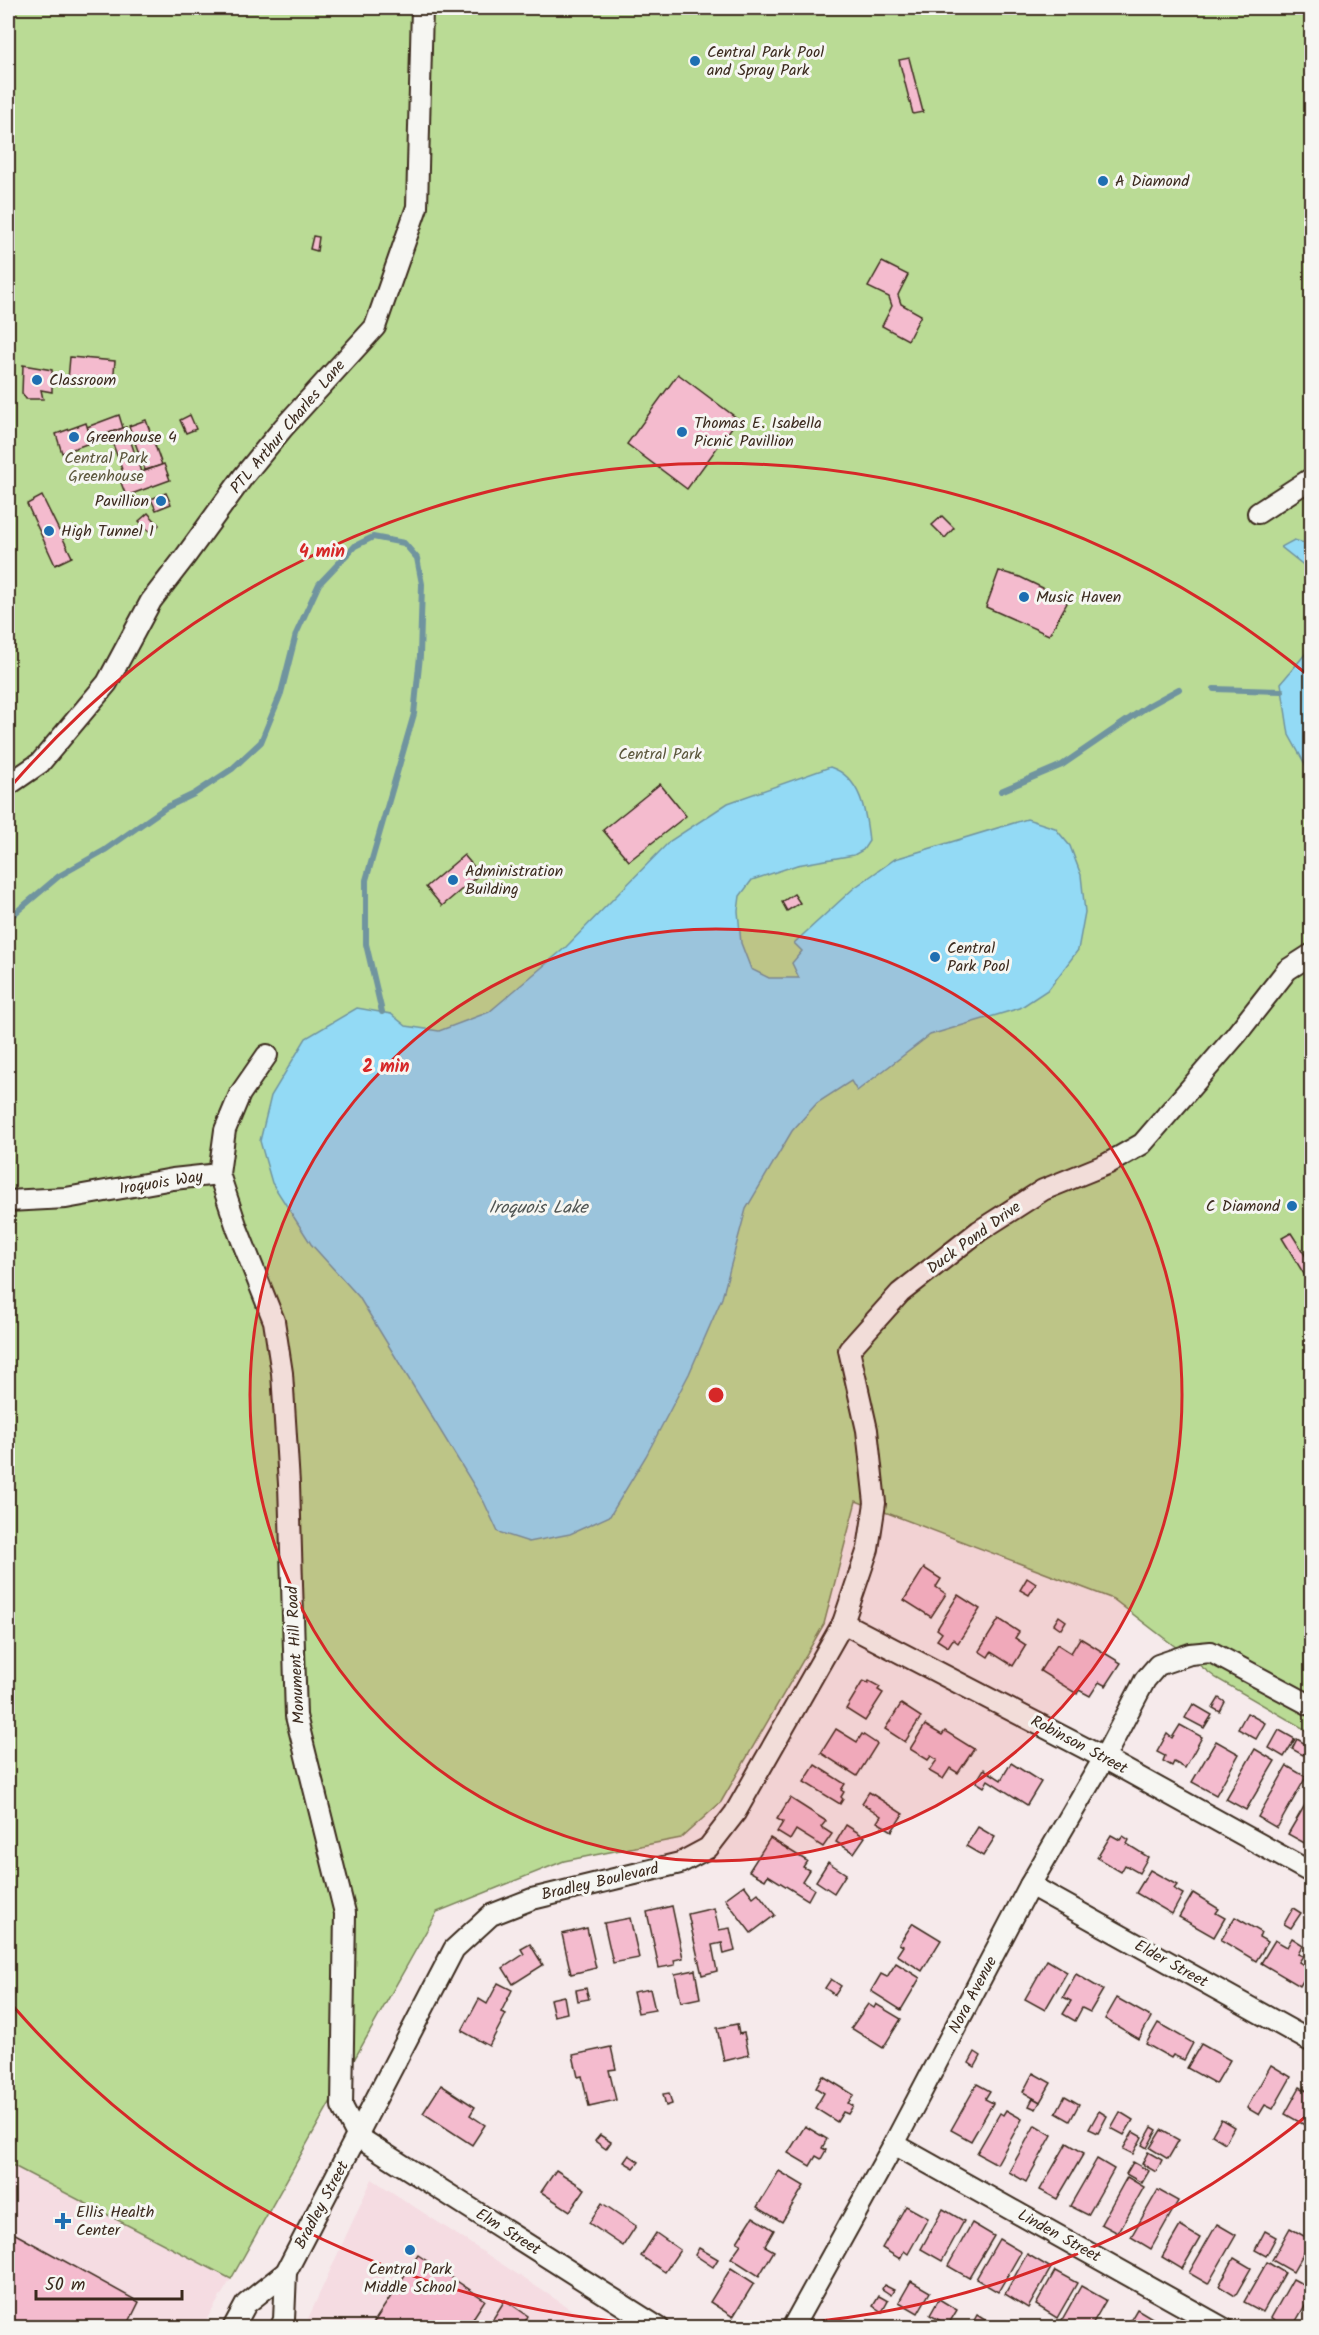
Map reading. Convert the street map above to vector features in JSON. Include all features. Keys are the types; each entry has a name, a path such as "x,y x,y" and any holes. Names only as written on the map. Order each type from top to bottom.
{"street":[{"name":"PTL Arthur Charles Lane","path":"8,785 40,763 106,683 151,601 243,477 283,428 375,327 417,207 422,8"},
{"path":"1258,513 1311,478"},
{"name":"Duck Pond Drive","path":"843,1623 868,1549 875,1503 867,1430 849,1350 900,1293 979,1231 1043,1190 1107,1164 1142,1144 1236,1035 1287,970 1311,954"},
{"name":"Iroquois Way","path":"8,1202 66,1198 134,1188 173,1179 219,1174 225,1130 240,1094 267,1055"},
{"name":"Monument Hill Road","path":"219,1174 237,1228 274,1321 282,1374 290,1484 296,1716 345,1913 342,2106 358,2137"},
{"name":"Robinson Street","path":"843,1623 1104,1758 1311,1873"},
{"name":"Bradley Boulevard","path":"358,2137 454,1949 491,1915 522,1903 680,1863 708,1848 735,1813 843,1623"},
{"name":"Nora Avenue","path":"792,2328 894,2144 1030,1885 1104,1758 1145,1680 1158,1665 1190,1654 1211,1652 1311,1707"},
{"name":"Elder Street","path":"1030,1885 1311,2042"},
{"name":"Bradley Street","path":"233,2328 246,2304 286,2272 358,2137"},
{"name":"Elm Street","path":"358,2137 659,2328"},
{"name":"Linden Street","path":"894,2144 1223,2328"},
{"name":"Bradley Street","path":"280,2328 284,2320 286,2272"}],"shaded area":[{"name":"Ellis Health Center","path":"8,2163 231,2279 202,2327 8,2327"},
{"name":"Central Park Middle School","path":"372,2179 598,2327 316,2328 307,2321"}],"green space":[{"name":"Central Park","path":"8,8 1311,8 1311,1733 1216,1678 1113,1599 856,1501 824,1624 721,1802 681,1838 564,1861 437,1912 231,2279 8,2163"}],"water":[{"path":"1294,540 1311,545 1311,571 1281,547"},
{"path":"1311,647 1311,775 1289,735 1281,683"},
{"name":"Iroquois Lake","path":"830,767 849,779 855,787 864,807 869,841 863,850 854,855 797,865 752,880 740,896 738,911 741,943 751,969 769,978 799,978 792,963 802,951 794,943 854,888 895,859 1027,819 1055,828 1070,846 1081,875 1085,912 1078,950 1049,989 1020,1008 930,1035 857,1091 851,1081 817,1103 792,1131 746,1209 722,1298 689,1374 646,1456 610,1516 570,1534 529,1542 498,1532 484,1502 359,1297 311,1244 272,1183 260,1141 271,1096 306,1038 357,1008 391,1014 406,1026 439,1031 489,1012 566,947 670,841 728,803"}],"building":[{"path":"909,58 923,112 913,114 899,60"},
{"path":"313,236 319,237 317,251 310,249"},
{"path":"882,262 908,275 898,295 901,304 921,315 908,340 882,326 892,306 889,297 868,287"},
{"path":"70,357 115,361 113,383 68,380"},
{"name":"Classroom","path":"23,365 52,370 52,392 41,390 43,399 26,399 22,393"},
{"name":"Thomas E. Isabella Picnic Pavillion","path":"678,374 738,419 687,489 627,444"},
{"path":"119,415 123,428 92,439 87,427"},
{"path":"190,415 196,429 186,433 180,420"},
{"path":"146,420 162,465 145,470 129,426"},
{"name":"Greenhouse 4","path":"86,423 92,442 62,453 56,434"},
{"path":"126,427 141,472 125,478 109,433"},
{"path":"164,464 170,480 126,496 120,480"},
{"name":"Pavillion","path":"166,493 171,504 156,510 151,499"},
{"name":"High Tunnel 1","path":"42,496 72,557 55,565 27,504"},
{"path":"148,513 159,525 151,533 139,521"},
{"path":"942,516 954,528 945,538 932,525"},
{"name":"Music Haven","path":"999,571 1020,577 1051,592 1067,603 1049,635 986,607"},
{"path":"660,784 686,816 629,861 603,830"},
{"name":"Administration Building","path":"464,855 480,874 442,906 426,887"},
{"path":"794,894 800,903 787,911 782,902"},
{"path":"1291,1233 1312,1266 1310,1284 1282,1238"},
{"path":"924,1568 941,1579 936,1587 946,1594 931,1617 904,1600"},
{"path":"1027,1578 1036,1584 1029,1595 1020,1590"},
{"path":"958,1595 980,1609 958,1643 953,1639 948,1647 937,1640 942,1633 937,1629"},
{"path":"1059,1616 1066,1621 1061,1629 1054,1624"},
{"path":"999,1619 1019,1632 1015,1638 1026,1645 1013,1666 991,1652 988,1657 979,1651"},
{"path":"1080,1638 1121,1663 1106,1686 1099,1682 1090,1696 1079,1690 1077,1694 1040,1671 1057,1644 1071,1653"},
{"path":"863,1681 868,1683 869,1681 880,1687 878,1690 883,1693 865,1721 846,1709"},
{"path":"1219,1698 1225,1702 1220,1712 1213,1708"},
{"path":"901,1704 921,1717 905,1742 885,1729"},
{"path":"1193,1704 1212,1715 1204,1728 1185,1718"},
{"path":"1247,1713 1265,1723 1256,1739 1238,1729"},
{"path":"925,1725 942,1735 945,1731 974,1749 958,1773 950,1768 943,1779 929,1771 937,1760 931,1756 928,1760 910,1749"},
{"path":"1180,1725 1202,1737 1185,1768 1174,1762 1172,1766 1163,1761 1165,1756 1157,1752 1167,1734 1172,1738"},
{"path":"836,1729 857,1742 862,1734 877,1744 857,1776 821,1753"},
{"path":"1279,1730 1295,1739 1284,1757 1269,1748"},
{"path":"1297,1739 1309,1746 1303,1755 1292,1749"},
{"path":"1216,1741 1239,1754 1216,1795 1192,1782"},
{"path":"1255,1749 1275,1761 1246,1810 1226,1799"},
{"path":"1011,1763 1041,1782 1027,1805 988,1780 984,1787 976,1782 984,1769 1001,1780"},
{"path":"815,1765 845,1784 841,1790 844,1792 840,1804 804,1782"},
{"path":"1287,1766 1306,1777 1277,1828 1258,1817"},
{"path":"869,1792 903,1814 892,1831 877,1822 881,1816 862,1803"},
{"path":"1312,1793 1312,1839 1308,1845 1288,1834"},
{"path":"790,1798 826,1821 821,1827 832,1834 823,1847 796,1830 790,1840 777,1832 783,1822 777,1819"},
{"path":"846,1825 865,1837 854,1853 836,1842"},
{"path":"978,1827 995,1837 983,1856 966,1846"},
{"path":"1111,1835 1120,1840 1123,1836 1129,1840 1127,1844 1148,1857 1139,1873 1125,1865 1121,1872 1097,1858"},
{"path":"770,1838 807,1861 803,1867 809,1870 802,1881 814,1889 808,1900 768,1875 765,1880 749,1871"},
{"path":"828,1862 846,1874 834,1893 816,1881"},
{"path":"1150,1870 1177,1885 1174,1889 1183,1894 1172,1914 1136,1893"},
{"path":"744,1885 753,1897 758,1893 775,1915 751,1933 725,1899"},
{"path":"1193,1893 1219,1909 1216,1913 1225,1918 1214,1937 1179,1917"},
{"path":"672,1906 683,1958 674,1960 675,1965 659,1968 647,1912"},
{"path":"714,1908 719,1930 730,1928 735,1951 724,1954 722,1943 712,1945 717,1971 702,1975 688,1914"},
{"path":"1293,1908 1301,1913 1291,1928 1284,1924"},
{"path":"1235,1917 1261,1932 1259,1937 1268,1942 1256,1961 1221,1940"},
{"path":"630,1918 639,1958 613,1963 604,1923"},
{"path":"913,1923 941,1940 922,1971 897,1955 903,1946 899,1944"},
{"path":"587,1928 596,1968 571,1974 562,1934"},
{"path":"1292,1938 1303,1945 1298,1954 1303,1956 1299,1962 1310,1969 1300,1986 1261,1963 1275,1940 1287,1947"},
{"path":"530,1944 543,1965 513,1984 503,1968 524,1954 521,1949"},
{"path":"1047,1960 1067,1972 1045,2010 1025,1999"},
{"path":"896,1963 920,1978 901,2010 871,1991 881,1974 887,1977"},
{"path":"695,1970 700,1998 681,2002 675,1974"},
{"path":"1076,1974 1103,1990 1090,2012 1082,2008 1075,2021 1063,2014 1071,2001 1063,1997"},
{"path":"831,1979 841,1986 835,1995 825,1988"},
{"path":"498,1983 512,1990 501,2012 506,2014 489,2046 462,2031 479,1999 487,2004"},
{"path":"586,1988 589,1999 578,2001 576,1990"},
{"path":"650,1989 655,2010 638,2013 633,1992"},
{"path":"564,1996 567,2013 554,2016 550,1999"},
{"path":"1117,1998 1151,2017 1139,2039 1105,2019"},
{"path":"868,2004 874,2008 876,2004 901,2019 883,2048 851,2028"},
{"path":"1158,2023 1193,2043 1184,2060 1173,2055 1171,2058 1146,2044"},
{"path":"737,2024 739,2034 744,2033 749,2055 724,2061 717,2028"},
{"path":"1201,2044 1230,2060 1216,2084 1187,2068"},
{"path":"611,2047 616,2069 609,2070 616,2100 589,2106 582,2076 578,2077 573,2055"},
{"path":"975,2052 981,2056 975,2067 969,2063"},
{"path":"1271,2065 1291,2077 1273,2109 1265,2105 1259,2115 1247,2108"},
{"path":"1033,2073 1051,2083 1040,2102 1023,2092"},
{"path":"823,2076 854,2095 848,2103 853,2106 848,2114 843,2112 837,2122 815,2108 824,2093 816,2088"},
{"path":"977,2084 990,2091 985,2099 993,2103 971,2141 951,2130"},
{"path":"441,2085 475,2107 470,2115 485,2125 472,2145 423,2113"},
{"path":"1300,2087 1312,2094 1312,2121 1308,2127 1285,2114"},
{"path":"669,2093 672,2104 666,2106 663,2094"},
{"path":"1065,2096 1079,2104 1070,2121 1056,2113"},
{"path":"1033,2098 1040,2102 1036,2109 1029,2106"},
{"path":"1006,2110 1022,2119 997,2164 977,2153 1000,2113 1003,2115"},
{"path":"1099,2111 1107,2116 1098,2133 1089,2129"},
{"path":"1120,2112 1133,2120 1124,2135 1111,2128"},
{"path":"1221,2119 1234,2127 1225,2143 1212,2135"},
{"path":"1035,2125 1052,2135 1026,2182 1009,2172"},
{"path":"805,2126 827,2139 822,2148 826,2150 821,2159 816,2156 810,2166 788,2153"},
{"path":"1152,2127 1157,2130 1147,2148 1142,2145"},
{"path":"1161,2130 1179,2140 1168,2159 1150,2148"},
{"path":"1133,2132 1142,2137 1133,2154 1123,2149"},
{"path":"600,2135 611,2142 606,2149 595,2141"},
{"path":"1067,2143 1084,2153 1057,2199 1040,2190"},
{"path":"1148,2152 1162,2160 1156,2172 1142,2164"},
{"path":"629,2155 639,2162 634,2168 624,2162"},
{"path":"1097,2159 1114,2169 1088,2215 1070,2206"},
{"path":"1133,2162 1149,2171 1142,2183 1126,2174"},
{"path":"556,2170 585,2189 570,2211 541,2192"},
{"path":"779,2171 804,2186 782,2222 757,2207"},
{"path":"1127,2177 1144,2187 1118,2233 1101,2224"},
{"path":"1158,2190 1178,2201 1151,2249 1131,2237"},
{"path":"602,2203 636,2226 623,2246 589,2223"},
{"path":"906,2206 928,2218 908,2254 904,2251 900,2259 882,2248"},
{"path":"943,2209 964,2221 942,2261 921,2249"},
{"path":"753,2217 774,2230 765,2246 774,2251 759,2276 731,2258 741,2244 737,2242"},
{"path":"972,2223 994,2236 969,2278 948,2266"},
{"path":"1217,2224 1236,2235 1208,2284 1189,2273"},
{"path":"1180,2226 1200,2238 1182,2269 1162,2257"},
{"path":"1290,2228 1311,2240 1293,2272 1272,2260"},
{"path":"8,2230 139,2302 126,2328 8,2326"},
{"path":"1265,2231 1276,2237 1266,2256 1255,2250"},
{"path":"656,2233 680,2250 665,2272 641,2256"},
{"path":"999,2239 1021,2252 998,2292 976,2279"},
{"path":"699,2248 718,2259 713,2267 695,2255"},
{"path":"1027,2254 1051,2268 1028,2308 1005,2294"},
{"path":"418,2255 485,2300 468,2326 470,2328 370,2328"},
{"path":"1234,2258 1251,2268 1235,2296 1219,2286"},
{"path":"1267,2262 1285,2273 1263,2312 1244,2302"},
{"path":"731,2268 754,2283 733,2317 710,2302"},
{"path":"1055,2271 1077,2283 1057,2318 1036,2305"},
{"path":"1293,2279 1312,2289 1312,2293 1292,2328 1288,2328 1271,2318"},
{"path":"911,2281 930,2292 918,2313 899,2302"},
{"path":"884,2285 894,2290 891,2295 882,2289"},
{"path":"1081,2286 1106,2300 1090,2328 1063,2328 1059,2325"},
{"path":"879,2296 888,2301 882,2312 873,2306"},
{"path":"939,2299 957,2310 948,2325 930,2315"},
{"path":"505,2300 528,2316 525,2322 534,2328 487,2328"},
{"path":"1137,2309 1159,2322 1156,2328 1126,2328"},
{"path":"977,2315 988,2322 985,2328 970,2328"}],"waterway":[{"path":"8,919 59,876 105,850 165,808 194,794 232,769 261,742 281,693 296,634 319,584 355,546 373,537 404,543 417,558 422,584 420,656 414,714 366,880 366,944 382,1012"},
{"path":"1001,791 1062,765 1148,706 1179,689"},
{"path":"1214,689 1282,691"}],"place":[{"name":"Central Park Pool and Spray Park","path":"695,61"},
{"name":"A Diamond","path":"1103,181"},
{"name":"Classroom","path":"37,380"},
{"name":"Thomas E. Isabella Picnic Pavillion","path":"682,432"},
{"name":"Greenhouse 4","path":"74,437"},
{"name":"Pavillion","path":"161,501"},
{"name":"High Tunnel 1","path":"49,531"},
{"name":"Music Haven","path":"1024,597"},
{"name":"Administration Building","path":"453,880"},
{"name":"Central Park Pool","path":"935,957"},
{"name":"C Diamond","path":"1292,1206"},
{"name":"Ellis Health Center","path":"63,2221"},
{"name":"Central Park Middle School","path":"410,2250"}],"park label":[{"name":"Central Park Greenhouse","path":"106,467"}]}
